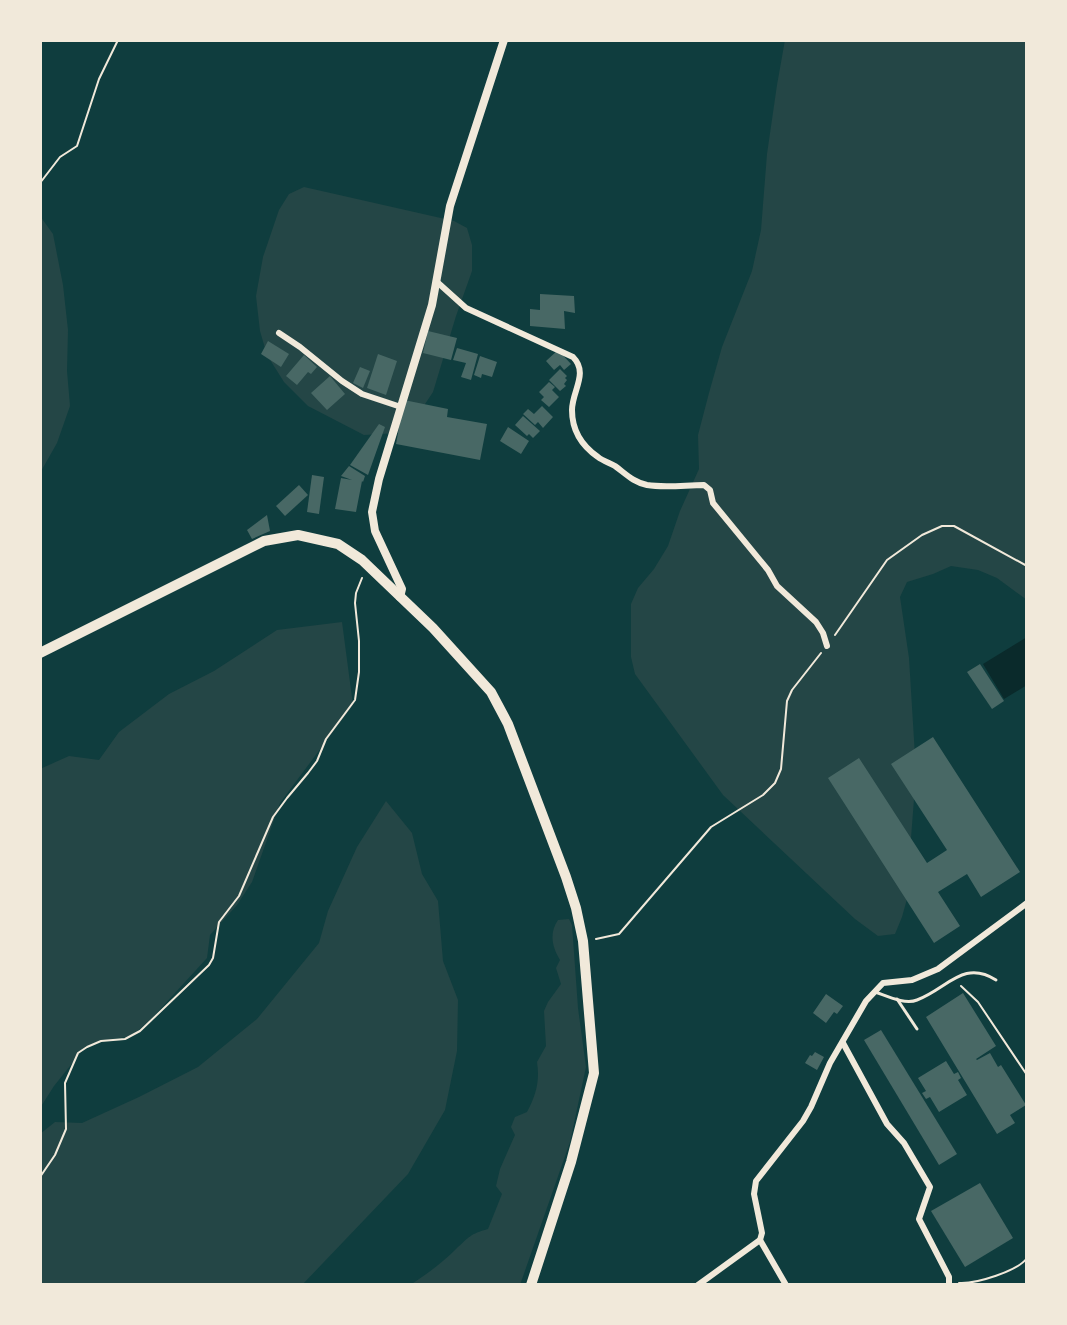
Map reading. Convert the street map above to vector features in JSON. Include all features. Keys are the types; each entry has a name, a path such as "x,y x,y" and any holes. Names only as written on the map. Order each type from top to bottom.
{"highway":[{"path":"40,653 264,541 298,535 338,544 368,566 433,628 491,692 508,724 576,908 583,941 594,1073 571,1162 531,1285"}],"street":[{"path":"400,597 402,589 375,531 372,512 379,479 432,305 450,206 504,40"},
{"path":"436,281 466,308 573,357 579,363 581,372 571,406 576,434 596,456 613,464 635,482 652,486 704,485 710,490 713,503 768,570 777,586 816,622 827,646"},
{"path":"279,333 362,394 401,407"},
{"path":"698,1285 760,1240 762,1233 754,1194 756,1181 803,1121 830,1063 866,1001 883,983 912,980 938,969 1027,903"},
{"path":"843,1043 887,1124 904,1143 930,1187 919,1219 949,1277 949,1284"},
{"path":"760,1240 786,1285"}],"lane":[{"path":"874,992 915,1001 970,972 983,971 996,980"},
{"path":"897,999 917,1029"}],"path":[{"path":"40,183 60,157 77,146 82,137 99,79 118,40"},
{"path":"583,941 619,934 711,827 763,795 775,783 781,769 787,701 792,690 887,560 922,535 942,526 954,526 1027,566"},
{"path":"40,1177 55,1155 66,1129 65,1083 78,1053 101,1041 125,1039 140,1031 209,965 219,922 239,896 273,817 317,761 326,739 355,700 359,672 355,603 368,566"},
{"path":"954,980 978,1002 1027,1075"},
{"path":"949,1284 967,1284 991,1277 1023,1264 1027,1258"}],"shaded area":[{"path":"785,40 1027,40 1027,600 997,578 978,570 951,566 907,582 900,597 909,658 915,756 910,888 895,934 878,936 855,919 723,795 635,674 631,657 631,604 638,588 668,546 699,469 698,435 709,393 722,347 752,271 761,230 767,154"},
{"path":"304,187 454,221 467,228 472,245 472,271 433,392 415,419 397,433 364,435 308,406 284,382 267,355 260,331 256,296 263,257 279,210 289,194"},
{"path":"40,216 53,234 63,285 70,406 57,443 40,473"},
{"path":"342,622 353,705 280,803 252,882 237,905 210,935 207,958 132,1036 86,1046 40,1108 40,769 69,756 99,760 119,732 169,694 214,671 277,630"},
{"path":"1027,637 1027,685 1004,699 983,664"},
{"path":"386,801 412,833 422,874 438,901 443,961 458,1000 457,1051 445,1110 408,1174 302,1285 40,1285 40,1134 55,1122 82,1123 198,1067 257,1019 319,943 328,911 357,847"},
{"path":"569,919 586,1067 570,1142 520,1285 410,1285 470,1236 488,1229 502,1194 496,1186 515,1135 511,1127 515,1117 527,1112 533,1100 537,1062 546,1046 544,1011 561,984 556,968 560,960 553,945 553,930 558,920"}],"building":[{"path":"540,294 574,296 575,313 564,311 565,329 530,326 530,309 540,310"},
{"path":"428,331 457,338 451,360 423,353"},
{"path":"268,341 289,354 281,367 261,354"},
{"path":"457,348 478,354 471,380 461,377 466,363 453,360"},
{"path":"558,350 571,364 564,370 560,365 554,370 546,361"},
{"path":"378,354 397,361 386,395 367,388"},
{"path":"304,355 317,367 297,385 286,376"},
{"path":"480,356 497,362 492,377 474,375"},
{"path":"360,367 370,371 363,388 353,383"},
{"path":"560,369 567,380 560,391 549,380"},
{"path":"330,376 345,394 327,410 311,393"},
{"path":"549,382 559,397 549,407 541,400 544,397 539,392"},
{"path":"404,400 448,409 447,417 487,424 480,460 396,444"},
{"path":"542,406 553,417 543,428 523,414 528,409 534,414"},
{"path":"523,416 540,431 533,438 515,425"},
{"path":"379,424 385,427 368,475 350,465"},
{"path":"508,427 529,441 521,454 500,441"},
{"path":"349,466 365,476 356,512 335,509 341,478 352,480 341,476"},
{"path":"312,475 324,477 319,514 307,512"},
{"path":"299,485 308,495 285,516 276,506"},
{"path":"267,515 270,531 252,539 247,530"},
{"path":"980,664 1004,701 992,709 967,672"},
{"path":"933,737 1020,872 981,897 967,874 938,892 960,926 934,943 828,778 859,758 927,863 947,850 891,764"},
{"path":"963,993 996,1046 976,1059 990,1053 1026,1105 1010,1115 1015,1123 997,1134 926,1017"},
{"path":"826,994 843,1006 826,1023 813,1013"},
{"path":"881,1030 957,1154 939,1165 864,1040"},
{"path":"815,1052 824,1057 817,1070 805,1063"},
{"path":"946,1061 954,1074 958,1072 961,1078 958,1080 967,1095 939,1112 930,1097 926,1099 922,1093 926,1091 918,1078"},
{"path":"980,1183 1013,1238 965,1267 931,1211"}]}
